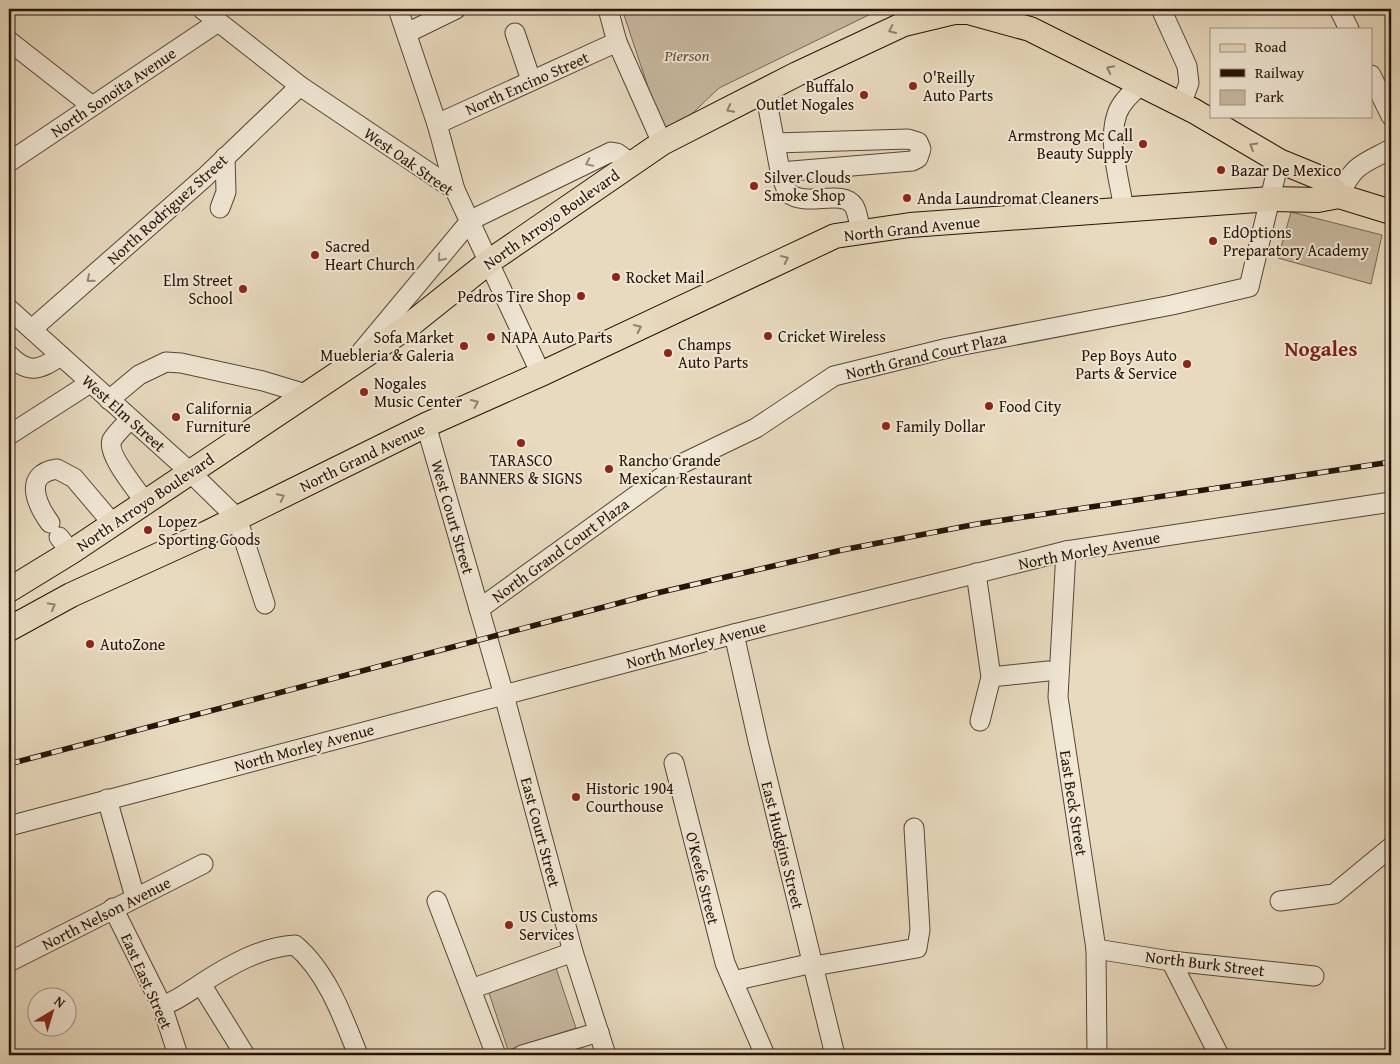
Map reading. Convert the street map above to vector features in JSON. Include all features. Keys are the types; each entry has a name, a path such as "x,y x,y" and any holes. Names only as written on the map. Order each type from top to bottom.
{"main road":[{"name":"North Arroyo Boulevard","path":"9,590 60,538 113,524 406,328 490,261 662,143 764,91 904,24 969,10 1030,29 1181,105 1279,161 1323,179 1339,196"},
{"name":"North Grand Avenue","path":"9,629 71,595 238,518 426,425 541,374 835,236 910,225 1271,199 1318,200 1339,196 1391,212"}],"street":[{"name":"West Oak Street","path":"202,9 300,86 456,190 541,374"},
{"path":"398,9 437,124 456,190"},
{"path":"407,33 456,9"},
{"path":"608,9 617,42 662,143"},
{"path":"1161,9 1187,66 1190,83 1181,105"},
{"path":"1340,9 1349,28"},
{"name":"North Sonoita Avenue","path":"9,162 218,22"},
{"path":"515,33 531,80"},
{"path":"9,41 92,106"},
{"name":"North Encino Street","path":"437,124 617,42"},
{"path":"1372,77 1391,116"},
{"path":"1124,210 1114,137 1117,114 1128,96 1141,85"},
{"name":"North Rodriguez Street","path":"32,330 205,177 300,86"},
{"path":"764,91 784,187 793,197 801,200 835,197 846,199 854,206 861,232"},
{"path":"775,143 908,139 918,142 921,149 918,158 912,161 780,172"},
{"path":"1339,196 1349,175 1359,166 1391,149"},
{"path":"349,366 471,220 611,152 617,153 632,164"},
{"path":"220,208 226,192 225,157"},
{"name":"North Grand Court Plaza","path":"479,609 677,466 756,428 834,376 948,348 1172,305 1249,287 1279,161"},
{"name":"West Elm Street","path":"9,309 190,472 238,518"},
{"path":"9,355 23,367 33,369 43,368 61,356"},
{"path":"109,400 139,375 166,362 181,363 263,381 306,394"},
{"path":"9,435 90,383"},
{"path":"130,419 112,440 110,447 114,457 145,502"},
{"name":"West Court Street","path":"426,425 504,695"},
{"path":"60,538 39,508 35,498 35,487 42,475 56,469 74,478 113,524"},
{"name":"North Morley Avenue","path":"9,826 734,634 1066,551 1391,502"},
{"path":"238,518 265,604"},
{"name":"East Beck Street","path":"1066,551 1058,697 1096,949 1097,1055"},
{"path":"976,573 991,677 980,721"},
{"name":"East Hudgins Street","path":"734,634 758,741 835,1055"},
{"path":"991,677 1048,671"},
{"name":"East Court Street","path":"504,695 573,952 606,1055"},
{"name":"O'Keefe Street","path":"674,763 725,963 765,1055"},
{"path":"107,799 135,897"},
{"path":"733,981 813,965 917,948 920,930 914,828"},
{"path":"1280,901 1334,894 1391,847"},
{"name":"North Nelson Avenue","path":"9,962 203,864"},
{"path":"437,901 496,1055"},
{"name":"East East Street","path":"113,908 162,1006 178,1055"},
{"path":"162,1006 177,1001 201,984 251,956 278,946 295,945 308,956 341,1012 358,1055"},
{"name":"North Burk Street","path":"1096,949 1314,976 1171,961 1096,949"},
{"path":"471,989 573,952"},
{"path":"1171,961 1219,1055"},
{"path":"201,984 245,1055"},
{"path":"522,1055 598,1032"}],"green space":[{"name":"Pierson","path":"622,9 881,9 719,88 679,126 672,130 665,128 658,117"},
{"path":"1291,212 1382,235 1371,284 1278,258"},
{"path":"556,968 576,1028 508,1050 488,990"}],"railway":[{"path":"9,764 657,593 842,550 977,524 1391,462"}],"place":[{"name":"O'Reilly Auto Parts","path":"913,86"},
{"name":"Buffalo Outlet Nogales","path":"864,95"},
{"name":"Armstrong Mc Call Beauty Supply","path":"1143,144"},
{"name":"Bazar De Mexico","path":"1221,170"},
{"name":"Silver Clouds Smoke Shop","path":"754,186"},
{"name":"Anda Laundromat Cleaners","path":"907,198"},
{"name":"EdOptions Preparatory Academy","path":"1213,241"},
{"name":"Sacred Heart Church","path":"315,255"},
{"name":"Rocket Mail","path":"616,277"},
{"name":"Elm Street School","path":"243,289"},
{"name":"Pedros Tire Shop","path":"581,296"},
{"name":"Cricket Wireless","path":"768,336"},
{"name":"NAPA Auto Parts","path":"491,337"},
{"name":"Sofa Market Muebleria & Galeria","path":"464,346"},
{"name":"Champs Auto Parts","path":"668,353"},
{"name":"Pep Boys Auto Parts & Service","path":"1187,364"},
{"name":"Nogales Music Center","path":"364,392"},
{"name":"Food City","path":"989,406"},
{"name":"California Furniture","path":"176,417"},
{"name":"Family Dollar","path":"886,426"},
{"name":"TARASCO BANNERS & SIGNS","path":"521,443"},
{"name":"Rancho Grande Mexican Restaurant","path":"609,469"},
{"name":"Lopez Sporting Goods","path":"148,530"},
{"name":"AutoZone","path":"90,644"},
{"name":"Historic 1904 Courthouse","path":"576,797"},
{"name":"US Customs Services","path":"509,925"}],"district":[{"name":"Nogales","path":"1321,349"}]}
